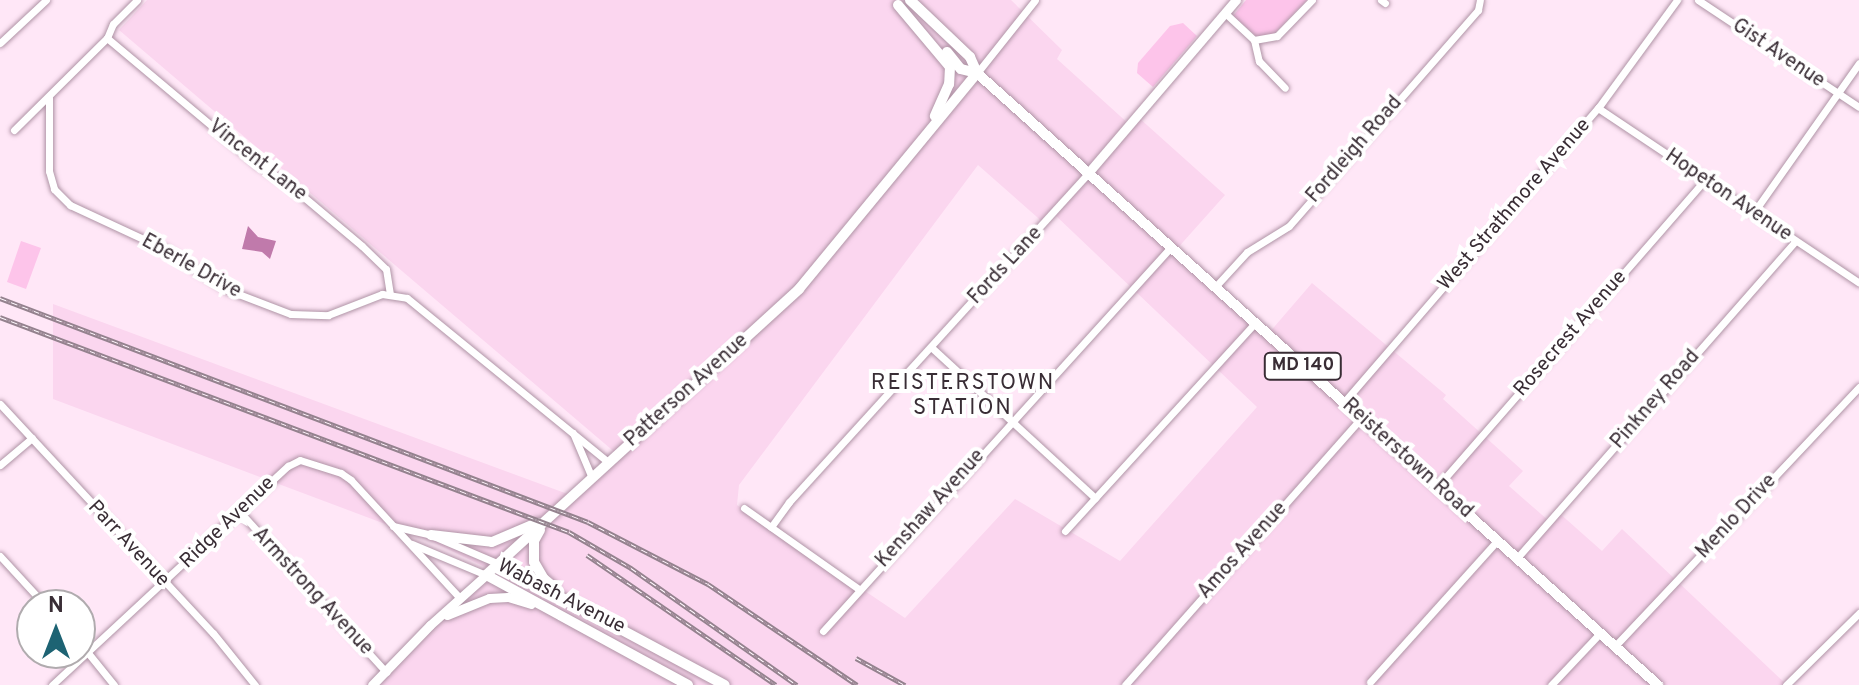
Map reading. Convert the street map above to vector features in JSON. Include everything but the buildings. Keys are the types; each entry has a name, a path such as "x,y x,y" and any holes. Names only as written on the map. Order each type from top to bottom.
{"main road":[{"name":"Reisterstown Road","path":"910,0 970,57 977,73 1658,685"},
{"name":"Fords Lane","path":"1088,173 1236,0"},
{"name":"Reisterstown Road","path":"895,2 961,69 977,73"},
{"path":"895,2 946,59 951,72 929,129"},
{"name":"Patterson Avenue","path":"372,685 430,625 799,289 977,73"},
{"path":"431,535 492,542 521,533 552,515"},
{"path":"552,515 534,541 534,562 544,579 579,605"},
{"name":"Wabash Avenue","path":"499,564 725,685"},
{"name":"Wabash Avenue","path":"486,575 688,685"},
{"path":"430,625 468,604 508,597 573,621"}],"street":[{"path":"0,43 46,0"},
{"path":"14,130 107,38 113,24 137,0"},
{"path":"977,73 1035,0"},
{"path":"1254,40 1277,36 1312,0"},
{"name":"Fordleigh Road","path":"1215,287 1247,252 1289,226 1478,10 1480,0"},
{"name":"West Strathmore Avenue","path":"1344,402 1598,108 1677,0"},
{"name":"Gist Avenue","path":"1698,0 1859,107"},
{"path":"1225,13 1254,40 1259,61 1285,88"},
{"name":"Vincent Lane","path":"107,38 257,164 286,182 362,246 386,269 390,294"},
{"path":"1754,212 1859,63"},
{"name":"Eberle Drive","path":"49,97 47,155 51,180 65,201 78,210 165,249 228,290 291,314 328,315 390,294"},
{"name":"Hopeton Avenue","path":"1598,108 1859,283"},
{"name":"Fords Lane","path":"771,527 789,502 1088,173"},
{"name":"Rosecrest Avenue","path":"1437,487 1705,180"},
{"name":"Pinkney Road","path":"1517,558 1795,242"},
{"name":"Kenshaw Avenue","path":"823,631 1171,247"},
{"path":"390,294 415,302 528,399 608,462"},
{"path":"1065,531 1255,323"},
{"path":"931,347 1095,498"},
{"name":"Menlo Drive","path":"1615,646 1859,387"},
{"name":"Parr Avenue","path":"0,404 213,633 255,685"},
{"name":"Amos Avenue","path":"1125,685 1361,418"},
{"path":"572,431 592,478"},
{"path":"0,465 32,438"},
{"name":"Ridge Avenue","path":"96,643 288,466 300,460 346,476 391,525"},
{"path":"744,508 859,589"},
{"name":"Armstrong Avenue","path":"240,512 386,672"},
{"path":"391,525 460,598"},
{"name":"Wabash Avenue","path":"391,525 431,535 499,564"},
{"path":"1370,682 1497,541"},
{"name":"Wabash Avenue","path":"406,542 486,575"},
{"path":"0,556 30,589"},
{"path":"1786,685 1859,613"},
{"path":"1551,685 1600,633"},
{"path":"96,662 114,685"},
{"name":"Ridge Avenue","path":"52,685 68,669"}],"shaded area":[{"path":"147,0 1011,0 1062,50 1057,59 1130,125 1138,117 1225,195 1175,251 1268,334 1312,283 1446,395 1443,399 1523,471 1509,486 1549,521 1558,512 1602,551 1622,529 1787,685 366,685 491,570 433,542 53,399 53,304 573,496 618,455 119,30","holes":["978,165 1046,225 1054,214 1257,407 1120,561 1015,499 905,618 737,505 739,485"]},
{"path":"1246,0 1307,0 1272,36 1257,37 1233,16"},
{"path":"1183,23 1197,36 1153,87 1137,73 1138,63 1170,26"},
{"path":"248,226 258,237 276,241 270,259 262,252 242,249"},
{"path":"21,241 41,248 26,289 7,282"}],"railway":[{"path":"0,298 588,522 708,584 857,685"},
{"path":"0,317 569,532 631,568 797,685"},
{"path":"587,555 776,685"},
{"path":"856,658 905,685"}],"district":[{"name":"REISTERSTOWN STATION","path":"963,396"}]}
